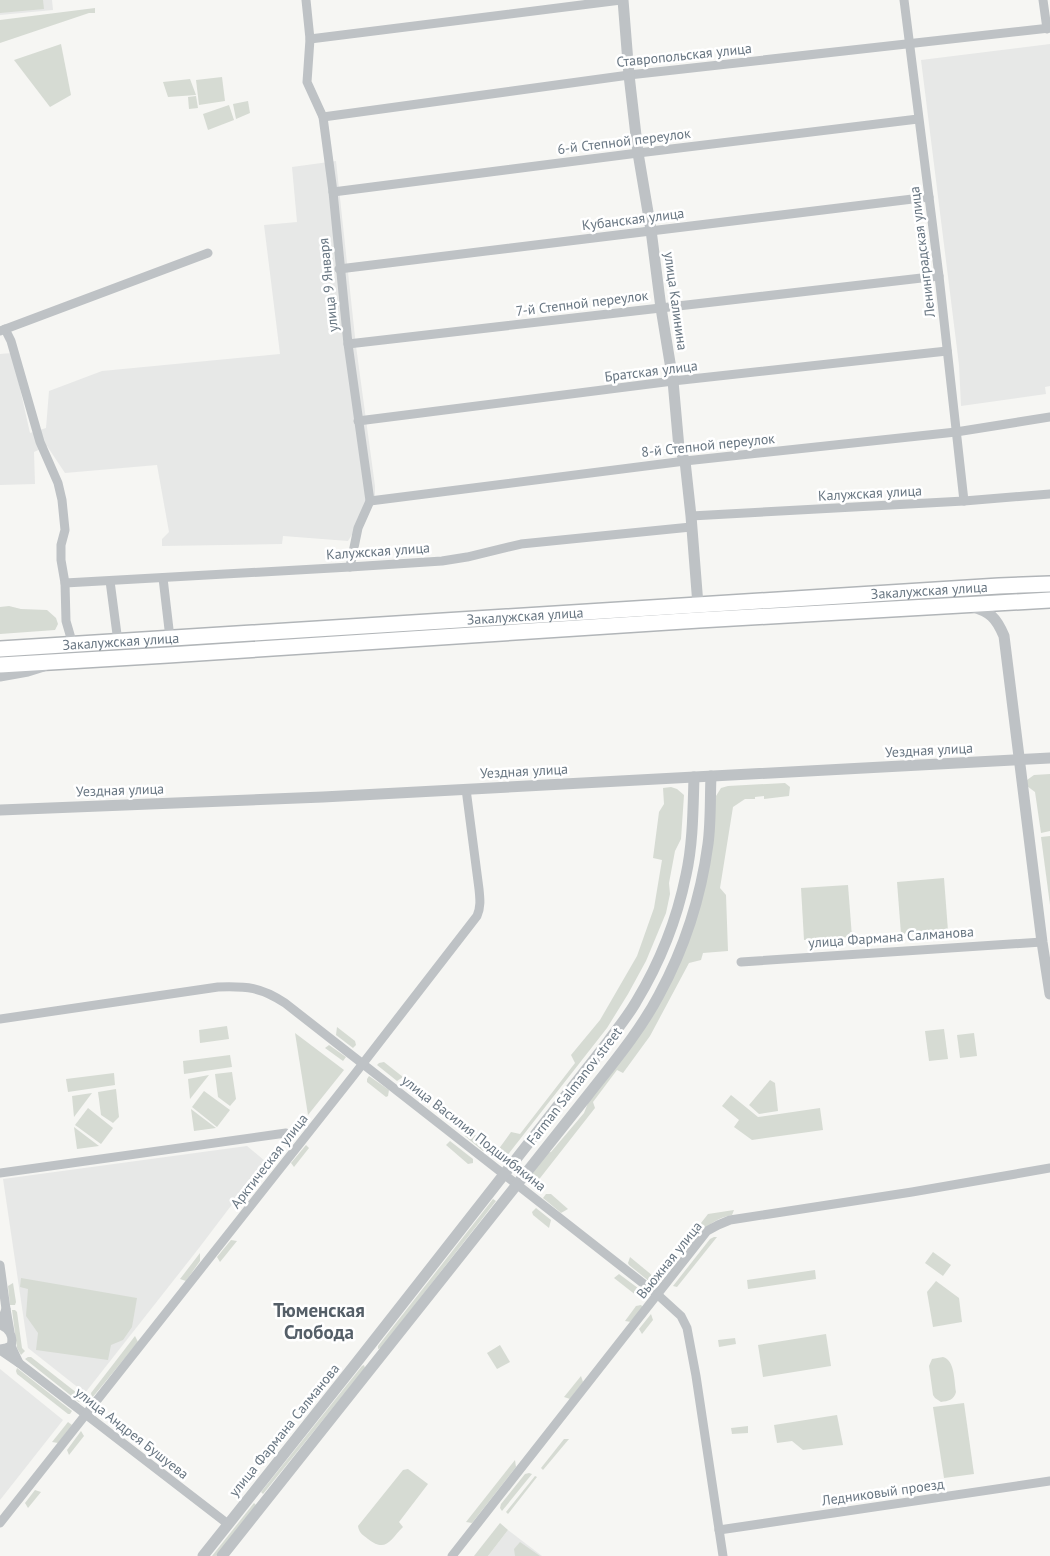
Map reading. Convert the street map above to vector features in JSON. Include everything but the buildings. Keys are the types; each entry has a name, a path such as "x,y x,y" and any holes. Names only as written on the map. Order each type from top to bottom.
{"highway":[{"name":"Закалужская улица","path":"0,649 1050,584"},
{"path":"0,665 1050,600"}],"street":[{"name":"улица 9 Января","path":"306,0 310,39 306,82 323,117 348,344 370,501"},
{"path":"310,39 622,0"},
{"name":"улица Калинина","path":"622,0 638,153 651,230 660,308 673,381 679,448 685,461 698,605"},
{"name":"Ленинградская улица","path":"904,0 948,351 964,501"},
{"path":"1043,0 1049,28"},
{"name":"Ставропольская улица","path":"323,117 629,75 1049,28"},
{"name":"6-й Степной переулок","path":"332,192 918,119"},
{"name":"Кубанская улица","path":"339,269 929,197"},
{"path":"73,645 66,621 65,583 61,560 61,545 65,530 62,500 58,483 40,442 10,341 2,330 208,253"},
{"name":"7-й Степной переулок","path":"348,344 939,276"},
{"name":"Братская улица","path":"358,421 673,381 948,351"},
{"name":"8-й Степной переулок","path":"370,501 685,461 956,432 1050,417"},
{"name":"Калужская улица","path":"65,583 442,561 521,544 691,522 1050,494"},
{"path":"350,567 358,528 370,501"},
{"path":"163,578 170,638"},
{"path":"110,581 118,642"},
{"path":"962,604 984,610 993,616 1004,636 1040,918 1046,939 1050,994"},
{"path":"0,677 28,672 63,661"},
{"name":"Уездная улица","path":"0,810 324,797 1050,758"},
{"name":"Farman Salmanov street","path":"369,1372 633,1036 658,997 674,964 697,897 708,843 711,776"},
{"name":"Farman Salmanov street","path":"358,1362 636,1004 656,964 677,909 686,875 691,836 694,777"},
{"name":"Арктическая улица","path":"0,1523 364,1063 477,916 480,911 479,889 466,789"},
{"name":"улица Фармана Салманова","path":"741,962 1046,939"},
{"name":"улица Василия Подшибякина","path":"0,1018 218,987 240,986 257,989 271,994 285,1003 658,1295 681,1316 687,1328 696,1376 723,1556"},
{"name":"Арктическая улица","path":"0,1173 286,1132"},
{"name":"Вьюжная улица","path":"452,1556 708,1231 730,1220 912,1192 1050,1168"},
{"path":"0,1264 12,1342 10,1346 19,1363"},
{"path":"6,1309 0,1325 6,1326 10,1332"},
{"path":"374,1341 372,1348 376,1355 386,1351"},
{"path":"0,1349 10,1346"},
{"name":"улица Андрея Бушуева","path":"0,1349 228,1524"},
{"name":"улица Фармана Салманова","path":"203,1556 358,1362 367,1359 371,1366 369,1372"},
{"path":"222,1556 369,1372"},
{"name":"Ледниковый проезд","path":"719,1530 1050,1481"}],"shaded area":[{"path":"0,0 52,0 53,10 0,15"},
{"path":"0,0 43,0 44,9 0,13"},
{"path":"95,8 95,13 89,13 0,43 0,20"},
{"path":"61,44 71,95 50,107 14,60"},
{"path":"1050,44 1050,386 1045,387 1046,394 961,406 959,365 921,60"},
{"path":"222,77 225,101 199,105 196,80"},
{"path":"190,79 196,95 168,97 163,82"},
{"path":"196,96 198,108 189,109 188,97"},
{"path":"248,101 250,113 236,119 233,104"},
{"path":"229,105 234,120 208,130 203,114"},
{"path":"336,161 356,346 375,486 375,498 348,541 283,536 282,544 162,546 162,539 169,532 157,465 65,473 47,446 34,452 35,484 0,485 0,354 12,353 30,433 46,428 49,391 102,371 280,354 264,225 297,222 292,167"},
{"path":"9,606 21,609 47,610 56,618 58,624 55,630 0,634 0,607"},
{"path":"1050,774 1050,831 1041,833 1035,792 1027,786 1027,780 1034,775"},
{"path":"785,783 790,787 789,796 764,799 764,796 755,797 755,799 745,799 733,807 720,888 726,895 728,951 703,953 701,960 689,963 650,1036 623,1073 617,1070 593,1102 595,1108 537,1182 529,1175 546,1153 551,1152 584,1113 590,1098 675,974 716,796 721,788 728,786"},
{"path":"671,787 684,795 681,839 675,851 666,913 646,961 607,1028 506,1157 498,1150 511,1132 520,1134 575,1063 571,1055 600,1020 637,956 654,908 662,860 653,858 659,812 664,804 663,788"},
{"path":"1050,836 1050,905 1041,837"},
{"path":"944,878 948,931 901,934 897,882"},
{"path":"848,885 852,937 804,940 801,888"},
{"path":"227,1026 229,1039 200,1043 199,1030"},
{"path":"337,1027 355,1041 356,1045 353,1048 336,1035"},
{"path":"944,1029 948,1059 929,1061 925,1031"},
{"path":"295,1033 344,1070 308,1115"},
{"path":"974,1033 977,1056 960,1058 957,1035"},
{"path":"329,1045 346,1057 343,1061 325,1048"},
{"path":"230,1055 232,1067 184,1074 183,1061"},
{"path":"384,1062 403,1077 397,1081 377,1065"},
{"path":"232,1072 236,1099 230,1106 218,1097 215,1074"},
{"path":"114,1073 115,1085 68,1092 66,1079"},
{"path":"209,1075 190,1099 188,1079"},
{"path":"369,1076 389,1090 388,1096 386,1097 367,1082"},
{"path":"770,1080 775,1083 778,1111 759,1114 749,1105"},
{"path":"116,1089 119,1117 113,1123 101,1115 98,1092"},
{"path":"204,1091 230,1110 217,1127 192,1107"},
{"path":"92,1093 74,1117 72,1096"},
{"path":"731,1095 758,1117 820,1108 823,1130 752,1140 734,1127 739,1120 722,1106"},
{"path":"88,1108 113,1128 101,1144 75,1125"},
{"path":"191,1109 216,1128 194,1131"},
{"path":"74,1127 99,1146 77,1149"},
{"path":"468,1129 485,1143 486,1147 483,1151 465,1136"},
{"path":"450,1141 473,1159 473,1163 468,1164 446,1145"},
{"path":"306,1145 309,1148 294,1167 291,1163"},
{"path":"247,1146 265,1161 85,1393 28,1348 3,1179"},
{"path":"546,1194 551,1194 568,1209 561,1213 543,1198"},
{"path":"493,1199 496,1201 381,1348 378,1349 378,1346"},
{"path":"536,1208 551,1220 549,1228 533,1215 532,1212"},
{"path":"734,1210 732,1215 714,1222 699,1235 694,1232 708,1214"},
{"path":"717,1237 677,1287 673,1286 710,1239"},
{"path":"231,1240 237,1241 220,1262 217,1257"},
{"path":"933,1252 951,1265 943,1276 925,1263"},
{"path":"200,1253 200,1261 186,1281 180,1279"},
{"path":"630,1257 653,1276 650,1282 629,1265"},
{"path":"675,1257 677,1262 663,1278 662,1273"},
{"path":"815,1270 816,1279 748,1289 747,1280"},
{"path":"619,1274 642,1291 637,1296 614,1278"},
{"path":"21,1278 137,1298 132,1327 123,1340 111,1345 108,1360 36,1350 38,1333 26,1316 28,1289 20,1287"},
{"path":"936,1281 959,1298 962,1322 933,1327 927,1292"},
{"path":"13,1283 16,1302 15,1305 10,1305 8,1286"},
{"path":"641,1305 643,1307 631,1322 625,1321 636,1306"},
{"path":"12,1310 17,1312 22,1348 25,1351 21,1355 17,1348"},
{"path":"651,1314 653,1320 642,1334 639,1329"},
{"path":"826,1334 831,1366 763,1377 758,1345"},
{"path":"135,1336 138,1342 92,1398 91,1393"},
{"path":"735,1338 736,1344 719,1347 718,1340"},
{"path":"500,1345 510,1362 497,1369 487,1353"},
{"path":"31,1357 82,1397 79,1402 25,1359"},
{"path":"943,1357 952,1366 956,1392 948,1401 941,1402 933,1395 929,1366 932,1359"},
{"path":"364,1365 365,1368 263,1494 261,1492"},
{"path":"17,1368 72,1411 70,1414 17,1374"},
{"path":"0,1369 63,1420 0,1500"},
{"path":"581,1376 583,1382 570,1399 564,1397"},
{"path":"964,1403 974,1474 944,1478 933,1407"},
{"path":"837,1415 843,1445 803,1450 792,1441 777,1443 774,1425"},
{"path":"68,1422 72,1425 58,1443 52,1442"},
{"path":"748,1426 748,1433 732,1434 731,1428"},
{"path":"81,1431 84,1436 69,1455 67,1450"},
{"path":"564,1439 569,1439 543,1470 541,1468"},
{"path":"515,1460 516,1467 472,1523 466,1522"},
{"path":"408,1469 428,1484 399,1522 403,1527 395,1536 384,1545 374,1543 362,1534 358,1526 403,1470"},
{"path":"525,1474 532,1474 502,1511 500,1508 501,1504"},
{"path":"535,1476 537,1477 508,1514 506,1512"},
{"path":"35,1490 41,1492 28,1508 25,1503"},
{"path":"254,1503 256,1505 216,1556 212,1556"},
{"path":"500,1523 508,1530 488,1556 474,1556"},
{"path":"508,1530 542,1556 488,1556"},
{"path":"520,1542 540,1556 515,1556 514,1549"}],"district":[{"name":"Тюменская Слобода","path":"319,1321"}]}
